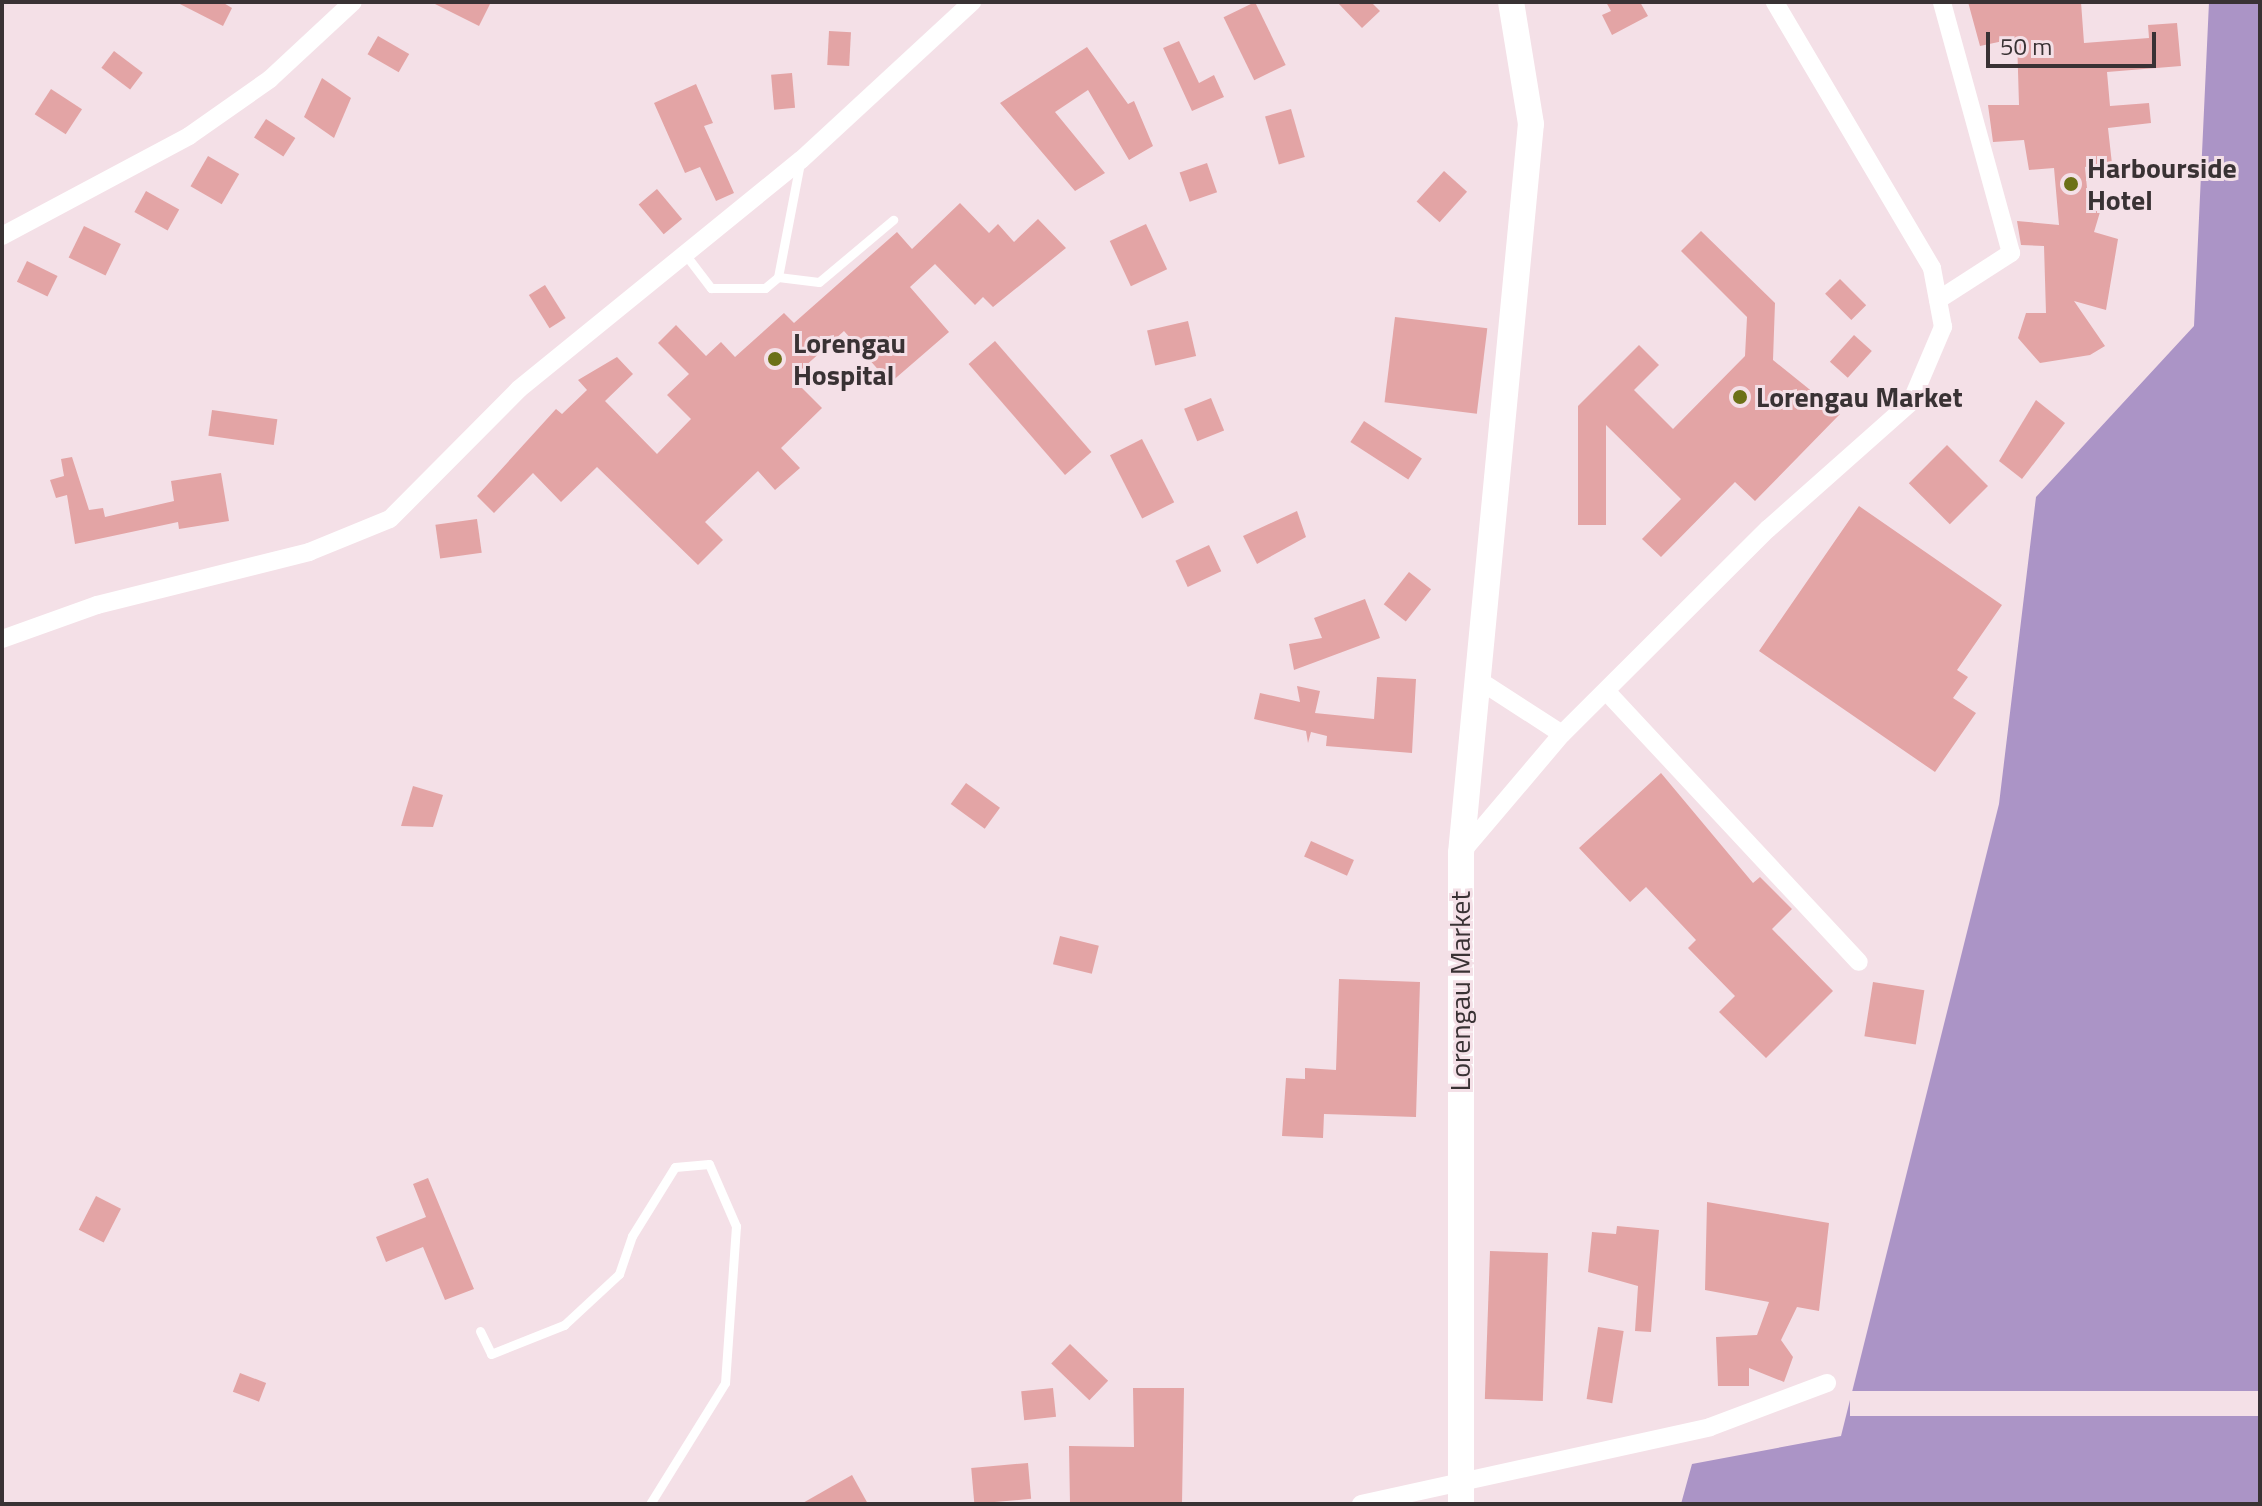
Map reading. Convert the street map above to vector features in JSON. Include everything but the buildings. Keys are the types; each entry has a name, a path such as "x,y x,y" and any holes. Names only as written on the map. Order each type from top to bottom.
{"main road":[{"name":"Lorengau Market","path":"1462,1493 1461,853 1531,124 1516,4"}],"street":[{"path":"2,236 189,136 270,79 353,2"},
{"path":"2,639 97,605 309,552 390,519 496,410 801,160 972,2"},
{"path":"1461,853 1562,734 1768,529 1911,402 1943,327 1932,268 1775,2"},
{"path":"1938,300 2011,253 1942,2"},
{"path":"1477,679 1562,734"},
{"path":"1607,692 1859,962"},
{"path":"1361,1504 1462,1493 1710,1427 1827,1383"}],"lane":[{"path":"778,277 801,160"},
{"path":"685,254 702,281 722,292 752,292 778,277 819,282 893,220"},
{"path":"480,1331 491,1354 564,1325 619,1274 632,1236 675,1167 709,1164 736,1226 725,1383 650,1504"}],"shaded area":[{"path":"2209,2 2260,2 2260,1504 1681,1504 1692,1464 1841,1436 1999,804 2036,497 2194,326"}],"pier":[{"path":"1850,1391 2260,1391 2260,1416 1850,1416"}],"place":[{"name":"Harbourside Hotel","path":"2071,184"},
{"name":"Lorengau Hospital","path":"775,359"},
{"name":"Lorengau Market","path":"1740,397"}]}
